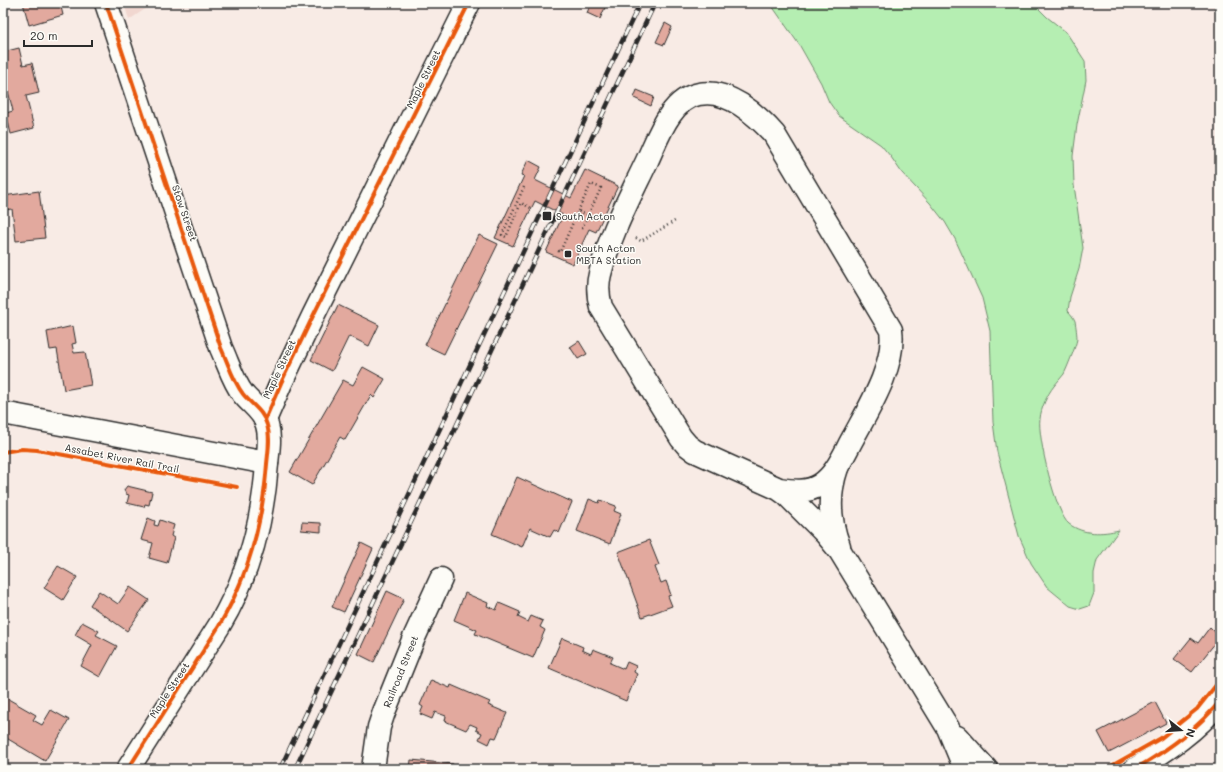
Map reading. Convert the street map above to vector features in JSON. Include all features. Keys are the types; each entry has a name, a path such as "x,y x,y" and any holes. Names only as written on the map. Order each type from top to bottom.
{"street":[{"name":"Stow Street","path":"106,3 222,348 239,388 266,420"},
{"name":"Maple Street","path":"128,769 203,653 230,606 244,574 260,521 268,463 269,432 266,420 281,383 313,316 469,3"},
{"path":"779,489 799,491 814,488 827,480 837,467 869,408 884,375 891,350 891,330 774,134 757,117 739,104 729,99 709,93 700,94 684,100 670,115 640,176 607,251 599,280 599,300 604,313 687,445 695,451 779,489 793,500 840,551 948,728 986,769"},
{"path":"3,413 268,463"},
{"path":"837,467 832,486 830,509 833,529 840,551"},
{"name":"Railroad Street","path":"373,769 379,727 384,712 413,640 441,579"},
{"path":"1134,769 1180,740 1210,713 1220,701"},
{"path":"948,728 962,767"}],"path":[{"path":"558,251 560,252 591,184 601,188 582,228"},
{"path":"524,187 502,235 506,237 522,203 532,208"},
{"path":"578,211 601,222"},
{"path":"634,237 641,241 675,220"}],"shaded area":[{"path":"124,3 154,3 129,20"}],"green space":[{"path":"770,3 1033,3 1047,17 1066,32 1085,61 1086,80 1077,125 1073,156 1074,185 1083,248 1079,269 1070,297 1068,311 1075,321 1077,339 1064,374 1051,390 1045,402 1040,419 1040,428 1041,441 1048,474 1064,518 1075,528 1087,532 1100,533 1119,530 1097,560 1094,573 1094,593 1089,606 1080,609 1070,606 1047,587 1031,563 1019,536 997,452 993,422 990,331 982,298 955,239 945,222 930,203 902,173 881,145 839,116 829,102 821,83 800,46"}],"building":[{"path":"23,3 60,3 63,15 29,25"},
{"path":"591,3 607,3 600,19 587,13"},
{"path":"665,23 672,27 664,45 656,42"},
{"path":"19,48 23,65 32,63 39,93 26,96 34,128 11,134 6,113 13,111 3,71 7,68 3,52"},
{"path":"637,90 654,97 651,106 634,98"},
{"path":"528,160 541,167 535,180 571,198 585,170 618,186 596,232 589,229 573,264 546,252 563,215 535,201 513,246 495,238 524,176 521,175"},
{"path":"39,191 45,238 16,241 12,209 3,210 3,196"},
{"path":"479,235 498,244 444,354 425,345"},
{"path":"338,305 379,325 369,346 349,336 332,371 311,360"},
{"path":"73,326 76,343 72,344 74,353 85,352 91,385 64,390 57,349 50,350 47,332"},
{"path":"579,341 587,354 578,359 570,347"},
{"path":"363,367 385,379 374,398 371,395 345,440 340,437 312,485 290,472 343,380 353,385"},
{"path":"517,477 572,502 559,533 554,530 550,537 530,528 522,547 492,534"},
{"path":"127,486 152,492 149,505 145,504 144,507 127,503 129,495 126,494 124,490"},
{"path":"589,499 599,503 600,500 616,506 614,511 621,514 610,544 577,531"},
{"path":"148,518 155,521 154,525 158,526 160,520 174,525 171,536 174,538 167,563 149,558 153,543 141,540"},
{"path":"302,522 321,523 321,532 301,530"},
{"path":"649,540 659,565 655,567 661,583 666,581 671,595 668,596 672,606 642,617 618,552"},
{"path":"361,543 373,549 344,612 332,607"},
{"path":"58,566 77,577 63,600 44,588"},
{"path":"130,587 149,600 127,631 90,605 99,591 118,604"},
{"path":"387,591 404,599 374,662 358,654"},
{"path":"465,593 488,603 487,606 496,610 499,603 520,612 518,617 528,622 531,616 543,621 540,627 545,630 533,658 475,634 477,630 454,620"},
{"path":"82,622 99,631 96,635 117,646 100,677 81,666 92,645 75,635"},
{"path":"1210,627 1220,637 1192,672 1174,659 1191,638 1198,643"},
{"path":"562,638 583,647 582,650 591,654 593,649 613,657 610,663 624,669 627,662 636,666 634,672 637,674 626,701 549,668"},
{"path":"431,680 450,688 451,685 490,702 488,705 507,713 496,738 492,737 489,744 479,739 482,733 476,730 477,727 470,724 466,730 445,721 446,716 435,712 432,719 420,714 423,707 420,705"},
{"path":"3,696 36,715 33,720 42,725 51,710 69,720 45,761 3,736"},
{"path":"1155,702 1166,723 1109,753 1098,732"},
{"path":"411,760 453,764 453,769 410,769"}],"railway":[{"path":"280,769 640,3"},
{"path":"295,769 655,3"}],"cycle path":[{"path":"106,3 221,348 239,389 263,416 268,430 269,440 265,485 258,527 246,568 238,588 219,626 128,769"},
{"path":"265,420 313,316 469,3"},
{"name":"Assabet River Rail Trail","path":"3,452 22,449 37,450 237,487"},
{"path":"1106,769 1161,738 1197,709 1220,680"},
{"path":"1135,769 1158,755 1191,731 1220,701"}],"place":[{"name":"South Acton","path":"547,216"},
{"name":"South Acton MBTA Station","path":"568,254"}]}
